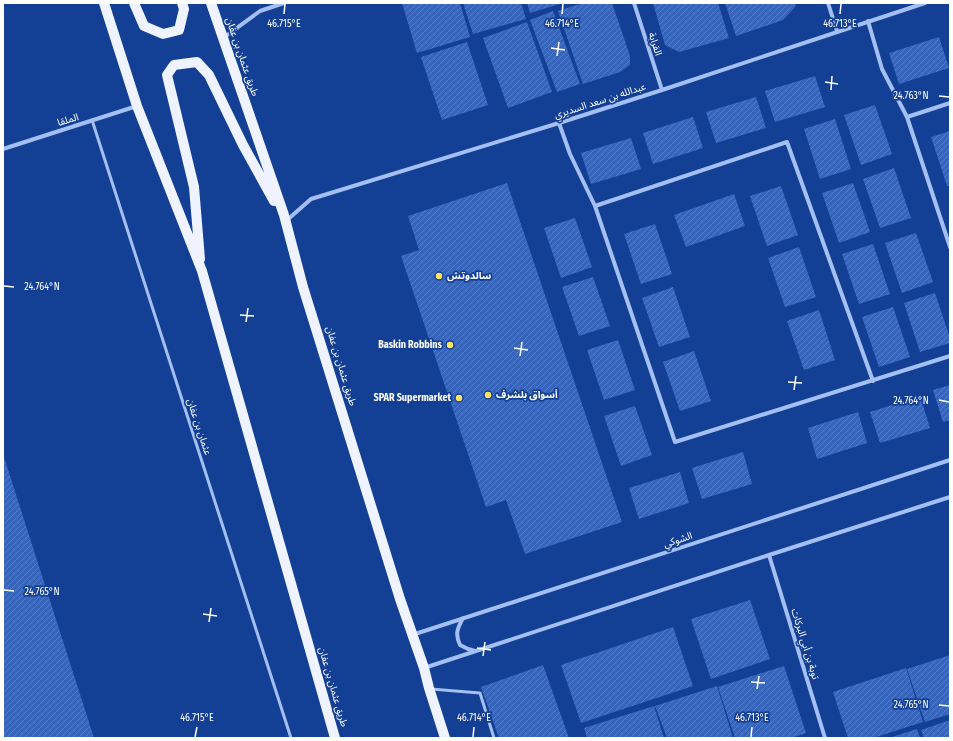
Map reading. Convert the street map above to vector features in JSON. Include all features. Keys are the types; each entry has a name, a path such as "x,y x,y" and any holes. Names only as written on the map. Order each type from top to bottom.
{"main road":[{"name":"طريق عثمان بن عفان","path":"104,3 137,106 202,272 335,738"},
{"path":"134,3 144,26 163,34 179,30 184,9 182,3"},
{"name":"طريق عثمان بن عفان","path":"211,3 286,222 303,287 445,738"},
{"path":"202,272 194,187 167,75 174,65 196,62 209,75 243,145 286,222"}],"street":[{"path":"223,38 260,11 284,3"},
{"name":"القرابة","path":"634,3 662,90"},
{"path":"828,3 837,31"},
{"name":"عبدالله بن سعد السديري","path":"286,222 311,199 559,123 925,3"},
{"path":"868,21 882,69 906,117 950,247"},
{"path":"906,117 950,103"},
{"name":"الملقا","path":"3,148 137,106"},
{"path":"559,123 570,154 595,206 675,442 950,356"},
{"path":"595,206 787,142 873,381"},
{"name":"الشوكي","path":"412,635 950,460"},
{"path":"424,668 950,497"},
{"name":"توبة بن أبي البركات","path":"769,555 825,738"},
{"path":"463,618 458,628 457,637 460,645 476,651"}],"lane":[{"name":"عثمان بن عفان","path":"92,120 291,738"},
{"path":"429,688 480,693 494,738"}],"building":[{"path":"402,3 460,3 470,37 417,53"},
{"path":"463,3 521,3 526,19 473,34"},
{"path":"527,3 563,3 530,13"},
{"path":"583,3 612,3 630,56 630,65 620,72 583,84 558,11"},
{"path":"653,3 718,3 729,38 679,52 665,45"},
{"path":"725,3 795,3 796,6 783,20 736,36"},
{"path":"553,11 580,84 557,92 530,20"},
{"path":"527,22 552,92 508,108 483,38"},
{"path":"939,37 949,68 899,84 889,53"},
{"path":"467,42 488,105 442,120 421,57"},
{"path":"815,76 825,107 775,122 765,91"},
{"path":"756,97 766,128 716,143 706,112"},
{"path":"875,105 892,154 861,165 844,115"},
{"path":"693,117 703,148 653,164 643,133"},
{"path":"835,119 851,169 820,179 804,129"},
{"path":"950,131 950,186 947,186 931,137"},
{"path":"631,138 641,169 591,184 581,153"},
{"path":"894,168 911,218 880,228 863,179"},
{"path":"507,183 622,522 525,554 506,500 486,507 401,256 419,250 408,216"},
{"path":"853,183 870,232 839,243 822,193"},
{"path":"781,186 798,235 767,246 750,196"},
{"path":"734,194 745,226 686,247 674,215"},
{"path":"575,218 592,267 561,278 544,228"},
{"path":"655,224 672,274 641,284 624,234"},
{"path":"916,233 933,282 902,293 885,243"},
{"path":"873,244 890,294 859,304 842,254"},
{"path":"799,247 816,297 785,307 768,258"},
{"path":"593,277 610,326 579,336 562,287"},
{"path":"673,287 690,337 659,347 642,298"},
{"path":"935,293 950,338 950,343 920,352 904,303"},
{"path":"893,307 910,357 879,367 862,317"},
{"path":"819,310 835,360 804,370 787,321"},
{"path":"618,340 635,390 604,400 587,350"},
{"path":"694,351 711,401 680,411 663,362"},
{"path":"950,385 950,420 943,422 933,390"},
{"path":"920,396 930,428 880,443 870,412"},
{"path":"635,406 652,455 621,466 604,416"},
{"path":"858,412 867,443 817,459 808,428"},
{"path":"743,452 752,484 702,499 692,468"},
{"path":"3,454 94,738 3,738"},
{"path":"680,472 689,503 639,519 629,488"},
{"path":"750,600 770,659 711,679 691,619"},
{"path":"673,627 693,686 581,723 561,665"},
{"path":"950,655 950,714 925,722 907,669"},
{"path":"543,665 569,738 499,738 481,687"},
{"path":"784,666 806,733 791,738 735,738 718,687"},
{"path":"906,668 923,722 873,738 848,738 833,692"},
{"path":"717,686 733,738 667,738 655,706"},
{"path":"654,706 664,738 587,738 584,728"},
{"path":"950,720 950,738 924,738 921,730"},
{"path":"917,729 920,738 889,738"}],"place":[{"name":"سالدوتش","path":"439,276"},
{"name":"Baskin Robbins","path":"450,345"},
{"name":"أسواق بلشرف","path":"488,395"},
{"name":"SPAR Supermarket","path":"459,398"}]}
